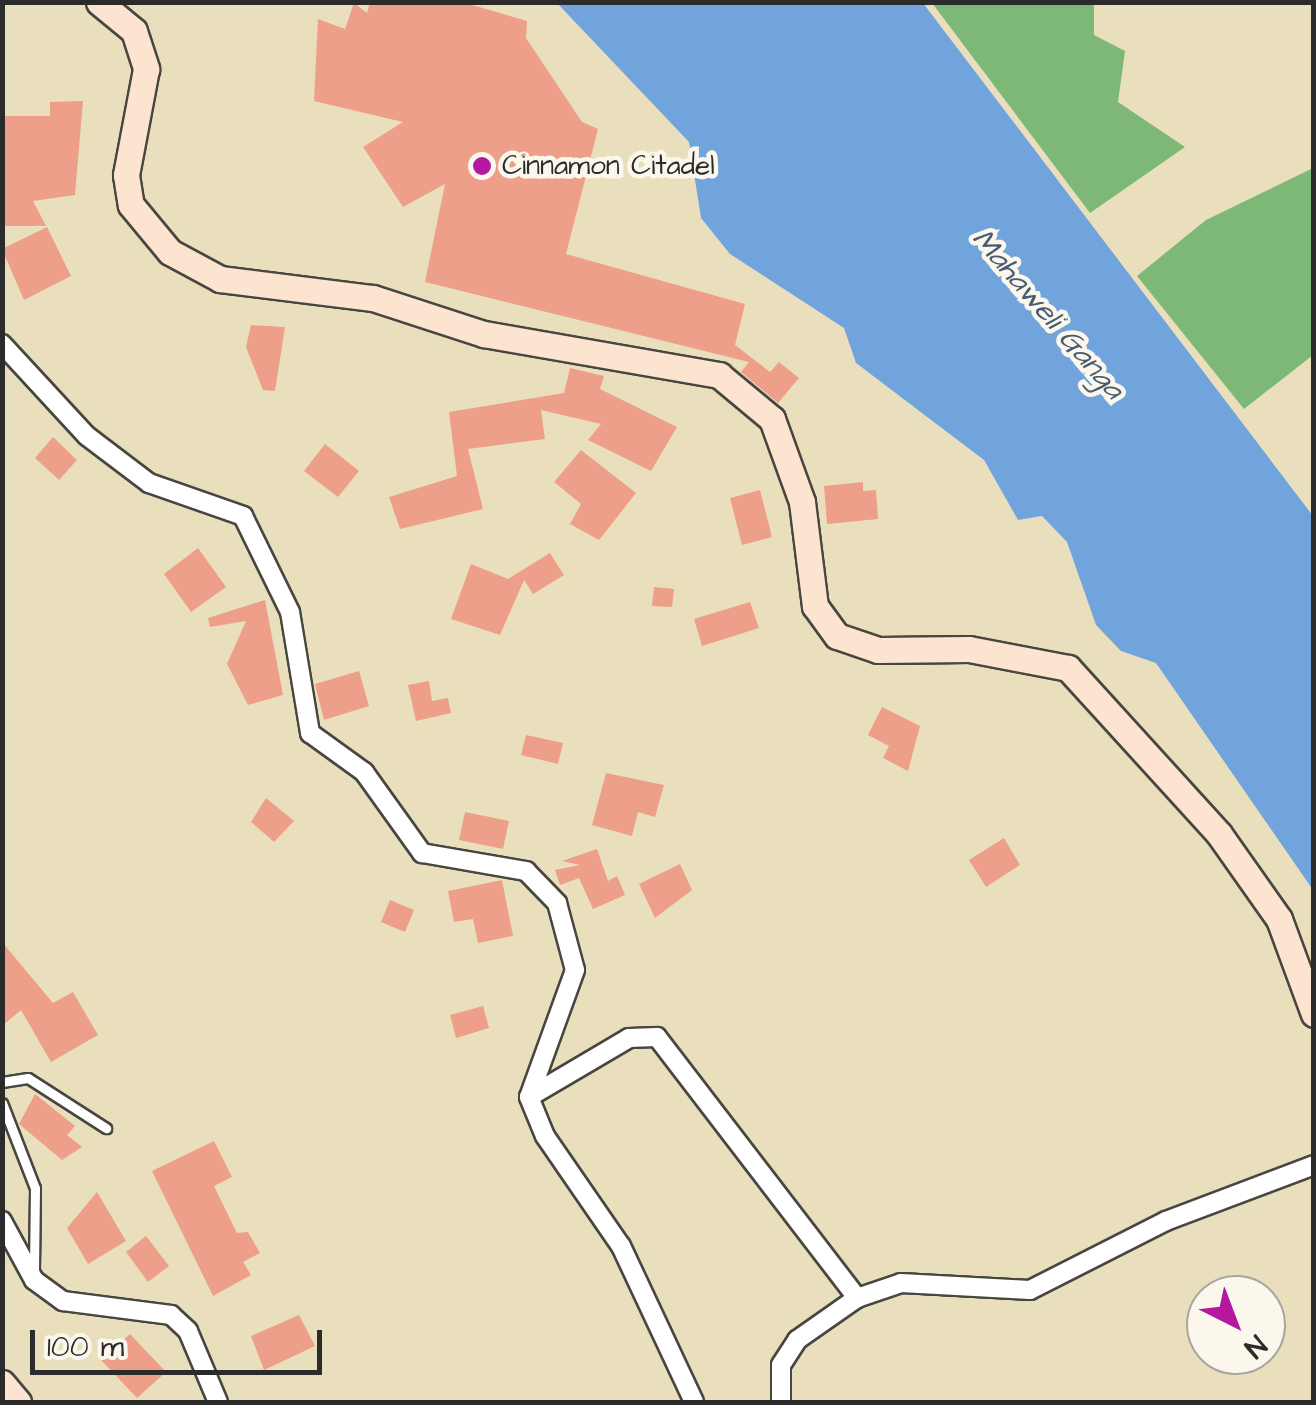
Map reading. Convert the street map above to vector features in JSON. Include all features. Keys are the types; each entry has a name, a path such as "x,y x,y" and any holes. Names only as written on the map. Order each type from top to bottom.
{"street":[{"path":"99,2 134,31 146,69 126,176 131,205 170,252 220,279 373,298 484,334 718,375 772,419 802,502 815,606 837,636 878,650 969,649 1068,668 1229,848 1279,920 1314,1014"},
{"path":"2,344 87,436 149,483 243,516 290,612 310,732 364,772 422,854 526,871 557,903 575,970 530,1097 545,1136 620,1246 694,1402"},
{"path":"530,1097 628,1038 657,1038 857,1298"},
{"path":"781,1402 781,1365 797,1340 857,1298 901,1284 1030,1290 1166,1221 1314,1165"},
{"path":"2,1221 34,1280 63,1301 171,1315 188,1331 218,1402"},
{"path":"2,1383 18,1402"}],"lane":[{"path":"2,1082 28,1078 106,1128"},
{"path":"2,1103 35,1188 34,1280"}],"green space":[{"path":"932,3 1094,3 1094,35 1125,51 1118,102 1185,147 1090,213"},
{"path":"1311,169 1313,355 1244,409 1137,276 1206,220"}],"water":[{"name":"Mahaweli Ganga","path":"557,3 923,3 1313,516 1313,890 1156,663 1121,651 1096,625 1067,542 1042,516 1018,520 984,460 856,363 844,328 730,254 701,218 689,142"}],"building":[{"name":"Cinnamon Citadel","path":"370,2 462,2 527,21 526,38 582,122 598,129 566,254 745,304 735,345 770,372 779,362 799,378 778,403 741,372 749,362 425,282 445,184 403,207 363,147 403,122 314,101 318,19 345,29 354,3 367,13"},
{"path":"83,101 75,195 33,201 46,226 2,226 2,116 50,116 50,102"},
{"path":"47,227 71,276 24,300 2,249"},
{"path":"251,325 285,327 275,391 263,390 246,347"},
{"path":"570,368 604,376 600,389 677,427 651,471 588,440 601,424 541,410 545,439 468,449 483,509 400,529 389,497 457,476 449,412 564,393"},
{"path":"53,437 77,460 59,480 35,458"},
{"path":"325,444 359,471 338,497 304,471"},
{"path":"581,450 636,493 599,540 570,524 581,504 554,482"},
{"path":"863,482 863,491 876,490 878,519 827,524 824,486"},
{"path":"760,490 772,537 742,545 730,498"},
{"path":"198,548 226,587 191,612 164,574"},
{"path":"550,553 564,575 533,594 524,580 500,635 451,619 471,564 508,579"},
{"path":"654,587 674,589 672,607 652,606"},
{"path":"265,600 283,695 248,705 227,664 246,621 210,627 208,618"},
{"path":"750,602 759,628 702,646 694,619"},
{"path":"359,671 369,706 324,720 315,684"},
{"path":"429,681 432,701 448,698 451,713 416,721 408,685"},
{"path":"882,707 920,726 908,771 883,758 889,746 868,735"},
{"path":"526,735 563,743 558,764 521,755"},
{"path":"606,773 664,785 655,817 638,812 632,836 592,825"},
{"path":"266,798 294,821 274,842 251,822"},
{"path":"465,812 509,821 503,849 459,840"},
{"path":"1004,838 1020,865 986,887 969,860"},
{"path":"597,849 608,881 617,876 625,895 593,909 579,878 560,885 555,870 580,865 562,861"},
{"path":"680,864 692,890 655,918 639,884"},
{"path":"502,880 513,936 478,943 473,919 454,922 448,891"},
{"path":"390,900 414,910 405,932 381,922"},
{"path":"2,942 53,1003 73,992 98,1035 51,1062 21,1010 2,1026"},
{"path":"483,1006 489,1028 456,1038 450,1015"},
{"path":"35,1094 75,1126 67,1135 82,1147 62,1160 19,1124"},
{"path":"214,1141 232,1177 214,1186 237,1233 248,1232 260,1253 243,1262 251,1275 213,1296 152,1171"},
{"path":"97,1192 126,1241 88,1264 67,1228"},
{"path":"146,1236 169,1266 148,1282 126,1252"},
{"path":"299,1315 315,1346 264,1370 251,1336"},
{"path":"130,1334 166,1372 137,1398 101,1360"}],"place":[{"name":"Cinnamon Citadel","path":"482,166"}]}
